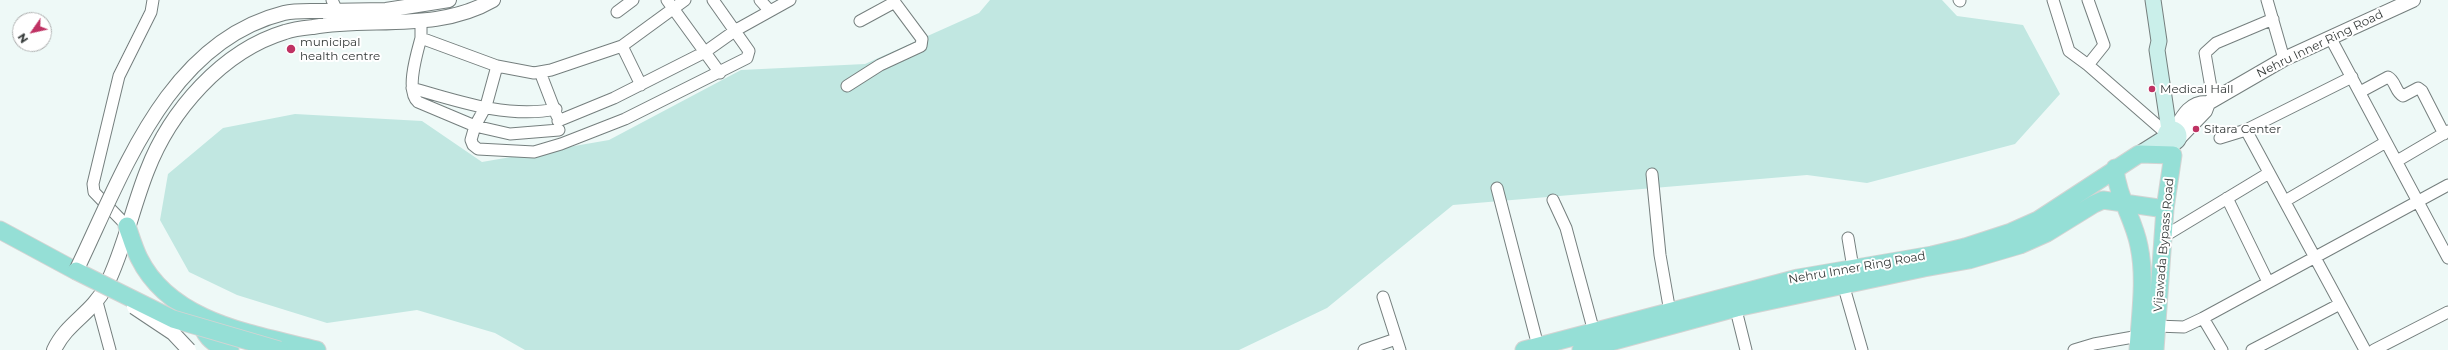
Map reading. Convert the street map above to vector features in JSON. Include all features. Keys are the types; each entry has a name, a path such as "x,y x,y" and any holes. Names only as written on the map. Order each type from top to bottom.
{"main road":[{"name":"Vijawada Bypass Road","path":"2153,0 2159,41 2157,50 2172,138 2165,208 2155,350"},
{"name":"Nehru Inner Ring Road","path":"1581,350 1608,347 1798,278 1932,255 2011,232 2062,205 2115,168 2139,154 2172,138"},
{"name":"Vijawada Bypass Road","path":"2115,168 2116,184 2134,228 2140,254 2142,270 2139,343"},
{"name":"Nehru Inner Ring Road","path":"1531,348 1670,312 1843,284 1984,256 2020,245 2047,233 2103,200 2165,208"},
{"path":"127,226 139,258 153,278 170,295 199,314 221,325 317,350"},
{"path":"0,230 78,272 173,319 279,350"},
{"path":"199,314 207,338 220,347 230,350"}],"street":[{"path":"127,226 94,192 93,184 119,76 151,12 154,0"},
{"path":"189,350 163,326 78,272 137,146 169,92 193,64 217,46 252,24 285,13 330,7 386,10 449,0"},
{"path":"54,350 64,331 97,302 107,285 127,226 160,141 180,111 226,64 252,46 285,32 332,24 421,20 464,12 493,0"},
{"path":"617,12 633,0"},
{"path":"421,38 497,66 515,70 540,72 622,46 670,4 685,0"},
{"path":"497,66 486,106 475,126 471,140 473,145 478,149 534,152 561,144 625,119 720,73 747,58 749,51 736,30 713,0"},
{"path":"760,0 769,10"},
{"path":"421,20 421,38 414,65 412,88 414,99 475,126 510,134 558,126 704,52 769,10 790,0"},
{"path":"2053,0 2069,50 2172,138"},
{"path":"2088,0 2104,45 2088,65"},
{"path":"2267,0 2284,59"},
{"name":"Nehru Inner Ring Road","path":"2172,138 2186,110 2202,102 2210,101 2284,59 2413,0"},
{"path":"847,86 880,65 921,46 922,39 894,1 860,21"},
{"path":"670,4 720,73"},
{"path":"2210,101 2205,53 2216,43 2273,19"},
{"path":"2330,37 2419,202 2444,240 2448,258"},
{"path":"622,46 641,85"},
{"path":"540,72 556,109 561,144"},
{"path":"2220,138 2246,130 2352,77"},
{"path":"2360,92 2388,77 2403,96 2418,88 2422,91 2446,133 2397,161"},
{"path":"412,88 474,106 486,106 537,113 556,109"},
{"path":"2246,130 2365,350"},
{"path":"2285,201 2386,142"},
{"path":"2163,237 2269,173"},
{"path":"1652,174 1660,255 1670,312"},
{"path":"2156,326 2184,327 2203,318 2314,256 2419,202 2448,185"},
{"path":"1497,188 1531,348"},
{"path":"2227,198 2268,282"},
{"path":"1553,200 1566,228 1594,332"},
{"path":"1848,238 1853,268"},
{"path":"1843,284 1862,350"},
{"path":"1383,297 1400,350"},
{"path":"97,302 110,350"},
{"path":"1734,302 1746,350"},
{"path":"2252,350 2340,304"},
{"path":"2374,350 2448,312"},
{"path":"2203,318 2222,350"},
{"path":"1364,350 1396,339"},
{"path":"2074,350 2094,344 2139,343"}],"shaded area":[{"path":"990,0 1942,0 1957,16 2023,25 2060,94 2015,144 1867,183 1807,175 1453,205 1327,308 1239,350 525,350 495,333 417,310 327,323 237,295 189,272 160,220 168,174 223,128 295,114 422,121 482,162 609,140 741,70 865,64 979,13"}],"place":[{"name":"municipal health centre","path":"291,49"},
{"name":"Medical Hall","path":"2152,89"},
{"name":"Sitara Center","path":"2196,129"}]}
